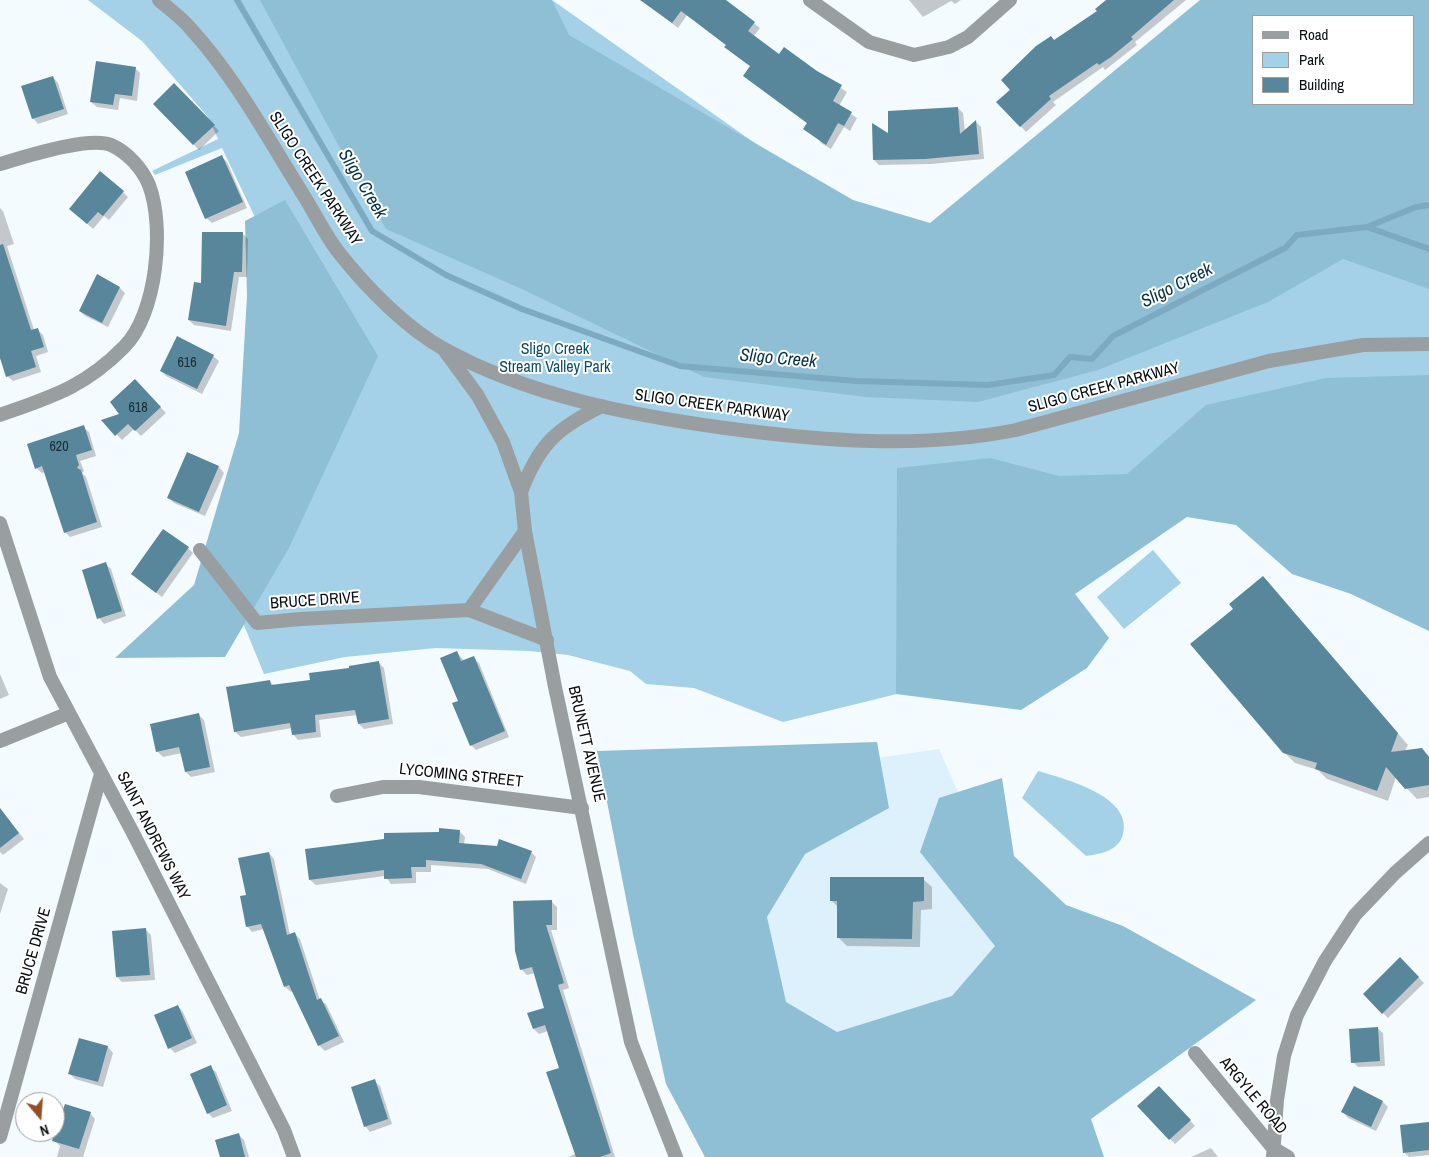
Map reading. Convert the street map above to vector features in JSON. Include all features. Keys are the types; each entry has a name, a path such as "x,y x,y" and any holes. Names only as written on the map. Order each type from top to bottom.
{"street":[{"name":"SLIGO CREEK PARKWAY","path":"159,0 189,26 228,74 340,254 407,324 443,348 503,376 602,406 669,420 778,435 913,442 956,440 1016,430 1269,361 1363,345 1429,344"},
{"path":"810,0 869,42 914,55 950,47 968,37 1010,0"},
{"path":"0,164 77,144 109,144 131,157 149,185 156,224 156,270 147,308 126,346 95,374 64,392 0,415"},
{"name":"BRUNETT AVENUE","path":"443,348 478,396 503,442 521,492 525,531 631,1042 676,1157"},
{"path":"521,492 532,463 552,439 578,418 602,406"},
{"name":"SAINT ANDREWS WAY","path":"0,523 50,677 280,1121 294,1157"},
{"path":"469,610 525,531"},
{"name":"BRUCE DRIVE","path":"200,550 257,623 469,610 547,640"},
{"path":"0,741 69,714"},
{"name":"BRUCE DRIVE","path":"0,1137 101,774"},
{"name":"LYCOMING STREET","path":"337,796 383,787 419,787 582,808"},
{"path":"1273,1153 1277,1100 1284,1056 1297,1015 1325,961 1355,915 1395,873 1429,843"},
{"name":"ARGYLE ROAD","path":"1195,1053 1273,1153 1288,1157"}],"shaded area":[{"path":"260,0 552,0 569,35 853,200 930,223 1200,0 1429,0 1429,289 1343,259 1268,302 1098,370 978,402 866,397 704,377 524,290 386,229"},
{"path":"285,200 378,356 289,548 225,657 115,658 194,585 239,433 247,296 245,221"},
{"path":"1429,375 1429,631 1351,594 1292,574 1236,525 1187,517 1075,594 1109,638 1087,668 1021,710 896,694 897,468 990,458 1059,476 1127,474 1206,405 1326,378"},
{"path":"877,742 889,808 805,854 767,917 786,1002 837,1032 952,996 995,946 920,852 939,798 1002,778 1014,856 1066,905 1123,926 1256,1000 1091,1119 1104,1157 705,1157 666,1084 633,934 597,751"},
{"path":"939,749 1047,992 784,1086 719,781"}],"green space":[{"name":"Sligo Creek Stream Valley Park","path":"88,0 552,0 922,261 1228,0 1429,0 1429,630 1207,463 905,692 783,722 694,688 646,684 630,671 568,655 529,651 436,648 345,657 264,674 214,552 261,378 263,234 222,148 155,175 152,171 218,139 208,117 142,41"},
{"path":"1153,550 1181,583 1124,629 1097,597"},
{"path":"1038,771 1079,784 1108,799 1118,809 1123,821 1123,834 1118,844 1108,851 1086,856 1022,798"}],"building":[{"path":"640,0 726,0 755,22 748,31 779,54 784,47 817,71 842,85 833,101 852,112 844,126 838,123 826,145 803,129 807,123 743,76 750,66 724,47 726,45 681,11 672,23"},
{"path":"1106,0 1174,0 1111,57 1099,65 1097,63 1049,96 1051,99 1020,127 996,102 1010,90 1001,80 1036,46 1051,36 1054,40 1097,11 1095,9"},
{"path":"96,61 136,67 132,96 115,94 113,105 90,102"},
{"path":"53,76 64,109 32,119 21,86"},
{"path":"174,83 215,125 193,145 153,104"},
{"path":"958,107 960,134 976,120 979,154 925,159 873,160 872,123 888,133 888,111"},
{"path":"222,155 243,202 205,219 185,172"},
{"path":"100,171 124,191 103,216 98,212 87,224 69,209"},
{"path":"202,232 243,232 242,272 234,272 226,326 188,320 194,282 201,283"},
{"path":"3,244 31,330 38,328 44,347 31,351 36,367 6,377 0,358 0,245"},
{"path":"97,274 120,287 102,323 79,311"},
{"path":"177,336 214,355 197,389 160,371"},
{"path":"135,379 161,407 135,431 128,424 115,436 101,420 119,414 110,402"},
{"path":"84,425 92,450 76,455 79,465 77,468 81,470 97,522 64,533 42,466 35,469 27,444"},
{"path":"187,452 219,466 199,512 167,498"},
{"path":"163,529 189,547 156,593 131,574"},
{"path":"106,562 122,611 97,619 82,570"},
{"path":"1263,576 1398,733 1391,752 1422,748 1429,757 1429,785 1405,789 1386,767 1377,791 1315,769 1317,763 1283,753 1190,644 1233,609 1229,604"},
{"path":"457,651 461,661 474,656 505,731 470,746 452,703 458,701 440,658"},
{"path":"379,661 389,719 358,724 355,710 315,715 316,732 292,735 290,723 234,732 226,687 270,680 271,685 310,680 309,673 349,668 349,666"},
{"path":"199,713 210,767 185,772 179,747 156,752 150,724"},
{"path":"0,808 19,833 0,848"},
{"path":"439,828 460,830 459,843 497,846 499,839 532,851 521,879 481,864 426,860 426,867 411,867 412,878 384,879 384,870 309,880 305,849 384,839 384,833 439,832"},
{"path":"269,852 287,935 295,932 317,1000 321,998 339,1036 318,1046 289,985 284,987 261,924 246,927 240,896 246,895 238,858"},
{"path":"830,877 924,877 924,901 913,902 912,939 837,938 837,901 830,901"},
{"path":"552,900 552,925 546,925 564,983 558,985 611,1153 600,1157 576,1157 546,1072 559,1068 545,1025 533,1029 527,1013 544,1008 532,967 520,970 515,951 513,901"},
{"path":"146,928 150,975 116,977 112,931"},
{"path":"1400,957 1419,977 1382,1014 1363,994"},
{"path":"178,1005 192,1038 168,1049 154,1015"},
{"path":"1378,1027 1380,1061 1351,1063 1349,1029"},
{"path":"79,1038 108,1046 98,1082 68,1074"},
{"path":"211,1065 227,1105 207,1114 190,1074"},
{"path":"375,1079 388,1119 364,1127 351,1087"},
{"path":"1159,1086 1191,1120 1169,1140 1137,1106"},
{"path":"1354,1086 1383,1101 1371,1127 1341,1112"},
{"path":"65,1104 91,1112 79,1149 55,1142 65,1142"},
{"path":"1429,1122 1429,1150 1403,1153 1400,1125"},
{"path":"239,1133 245,1157 220,1157 215,1140"}],"waterway":[{"name":"Sligo Creek","path":"237,0 372,231 446,275 522,309 680,366 856,381 988,385 1054,375 1070,357 1092,359 1113,336 1285,248 1297,235 1367,227 1429,249"},
{"path":"1367,227 1416,207 1429,205"}]}
